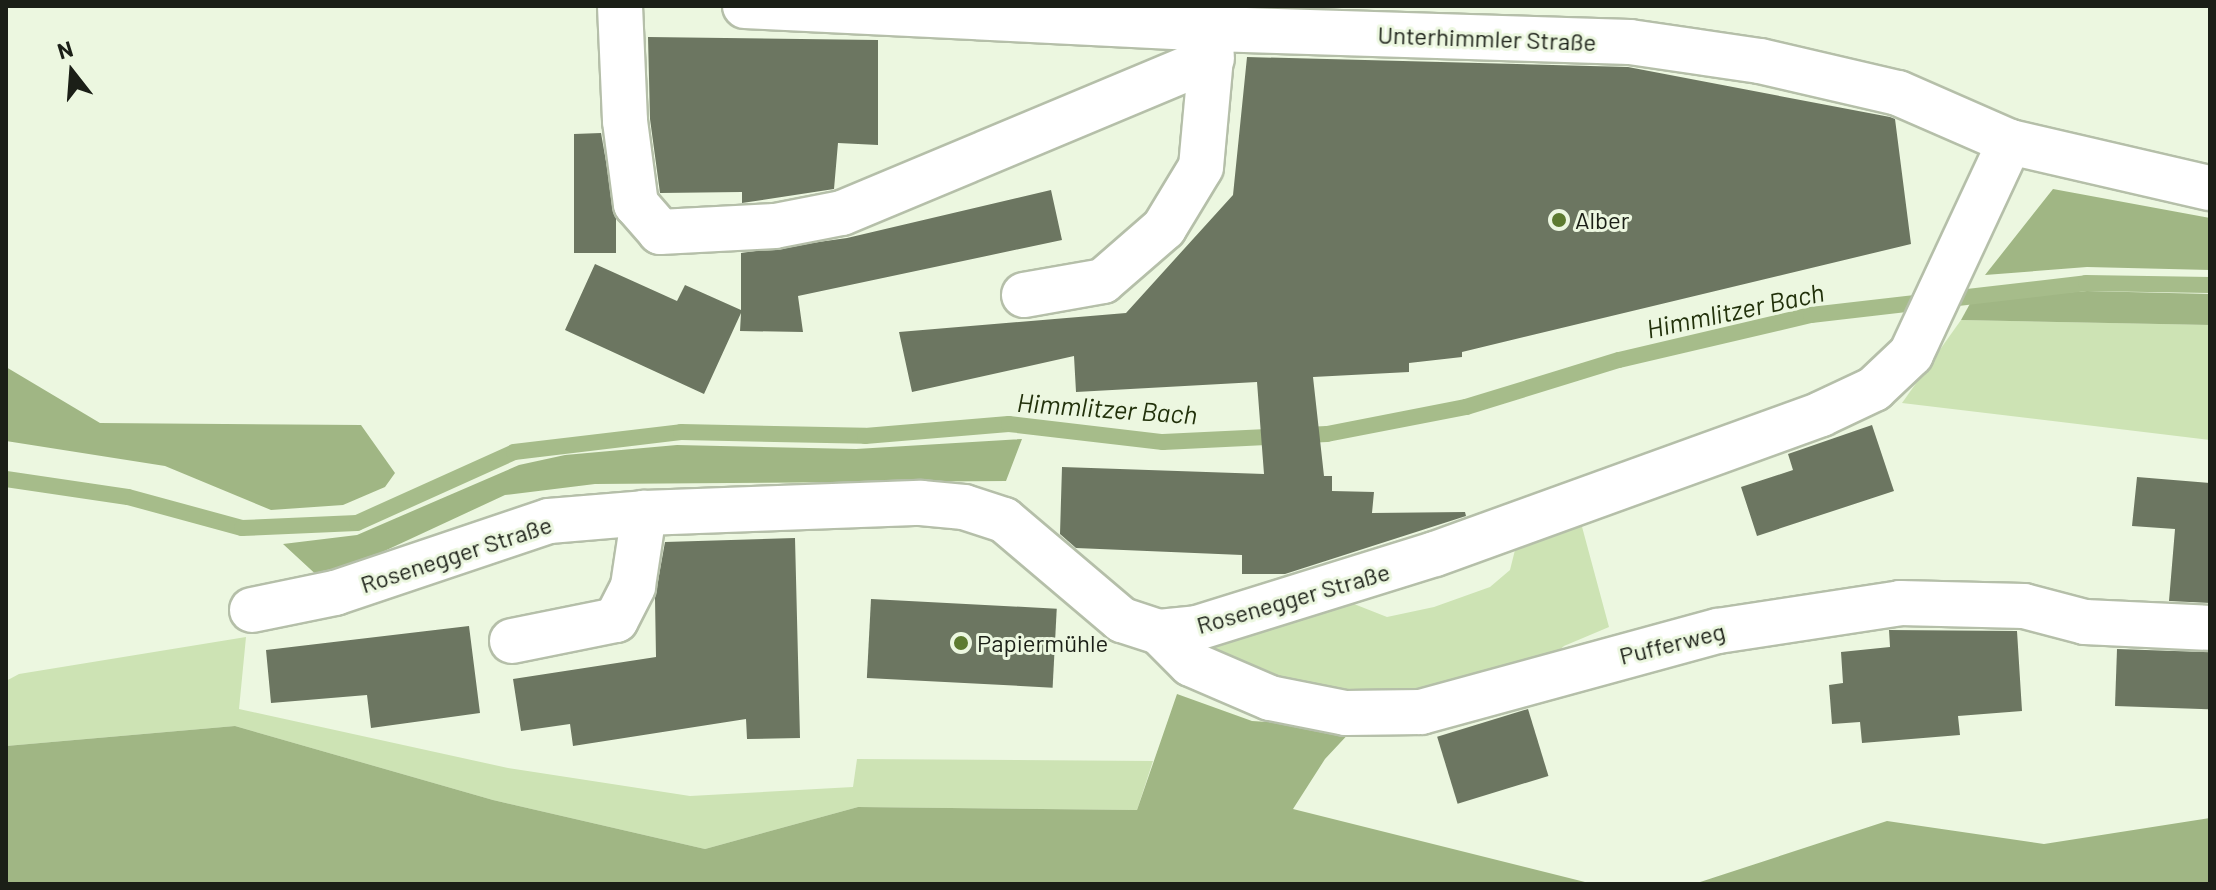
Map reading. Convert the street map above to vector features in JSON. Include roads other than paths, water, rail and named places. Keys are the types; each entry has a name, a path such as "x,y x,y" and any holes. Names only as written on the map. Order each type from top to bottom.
{"street":[{"path":"620,6 625,121 636,204 660,232 775,226 842,213 1212,44 1201,167 1164,228 1103,281 1024,295"},
{"name":"Unterhimmler Straße","path":"745,6 1212,44 1645,44 1760,61 1898,93 2010,142 2210,188"},
{"name":"Rosenegger Straße","path":"252,610 335,593 549,521 644,513 921,503 964,507 1004,520 1122,620 1159,632 1197,628 1345,584 1821,414 1874,389 1911,354 1979,215 2010,142"},
{"path":"512,641 616,620 633,586 644,513"},
{"name":"Pufferweg","path":"1159,632 1191,664 1230,681 1270,698 1346,713 1421,712 1718,631 1886,605 2024,606 2085,622 2210,628"}],"waterway":[{"name":"Himmlitzer Bach","path":"6,479 128,497 242,528 357,523 514,452 681,432 865,436 1009,424 1163,442 1327,434 1466,407 1619,360 1811,315 2086,283 2210,285"}],"place":[{"name":"Alber","path":"1559,220"},
{"name":"Papiermühle","path":"961,643"}]}
